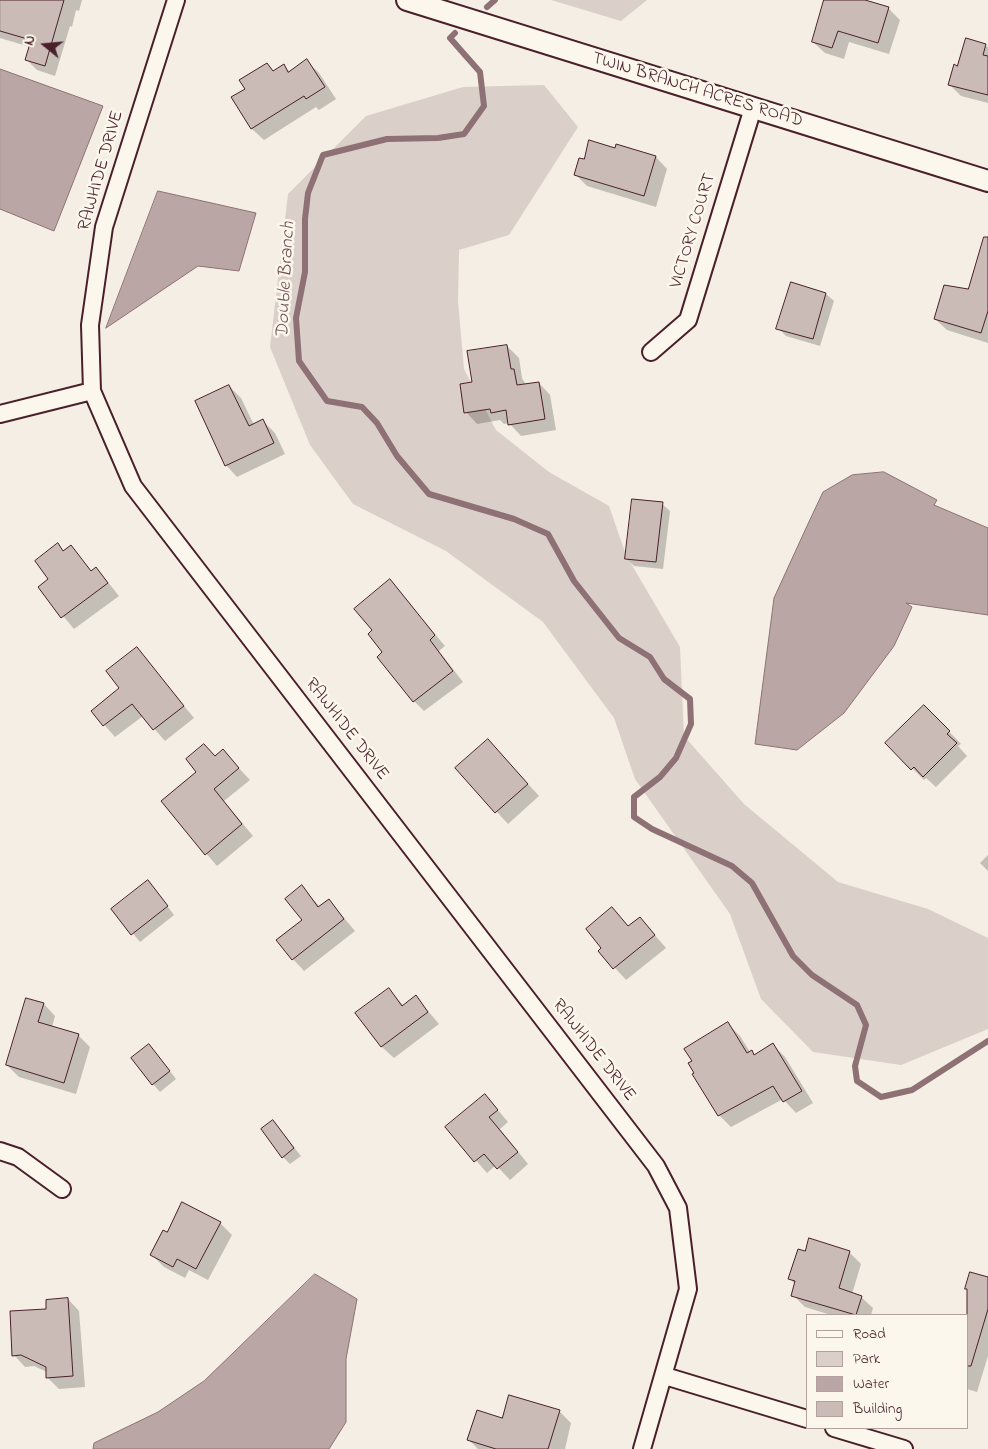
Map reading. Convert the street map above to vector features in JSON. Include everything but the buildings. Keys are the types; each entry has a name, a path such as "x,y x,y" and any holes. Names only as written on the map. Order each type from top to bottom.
{"street":[{"name":"RAWHIDE DRIVE","path":"176,0 104,227 90,325 92,391 133,486 656,1166 678,1208 688,1289 665,1376 642,1449"},
{"name":"TWIN BRANCH ACRES ROAD","path":"407,0 988,181"},
{"name":"VICTORY COURT","path":"651,352 688,320 753,108"},
{"path":"0,414 92,391"},
{"path":"0,1151 18,1157 62,1189"},
{"path":"665,1376 806,1419"},
{"path":"837,1429 904,1449"}],"green space":[{"path":"551,0 647,0 621,21"},
{"path":"544,85 578,127 509,235 459,250 458,301 464,369 496,430 549,472 609,506 626,555 680,647 684,736 744,804 838,882 928,909 988,938 988,1029 901,1065 813,1052 761,999 730,914 635,779 614,718 543,622 446,551 353,504 310,445 270,347 288,194 366,116 463,87"}],"water":[{"path":"0,69 103,106 54,231 0,209"},
{"path":"158,191 256,213 239,271 198,266 106,328"},
{"path":"884,472 937,500 934,505 988,528 988,615 906,603 912,607 894,646 844,713 797,750 755,744 774,598 823,492 852,475"},
{"path":"315,1274 357,1299 346,1359 346,1422 329,1449 93,1449 94,1443 158,1412 204,1381"}],"waterway":[{"name":"Double Branch","path":"487,7 495,0"},
{"name":"Double Branch","path":"455,33 450,38 480,72 484,106 464,134 438,138 387,139 323,155 308,193 305,219 305,272 296,318 299,361 327,401 362,407 377,423 397,456 429,494 514,519 548,534 574,581 619,638 650,657 664,679 690,699 691,724 676,758 660,777 634,797 634,817 652,829 732,866 752,883 793,956 812,975 857,1005 866,1025 855,1066 857,1081 881,1097 912,1090 988,1041"}]}
